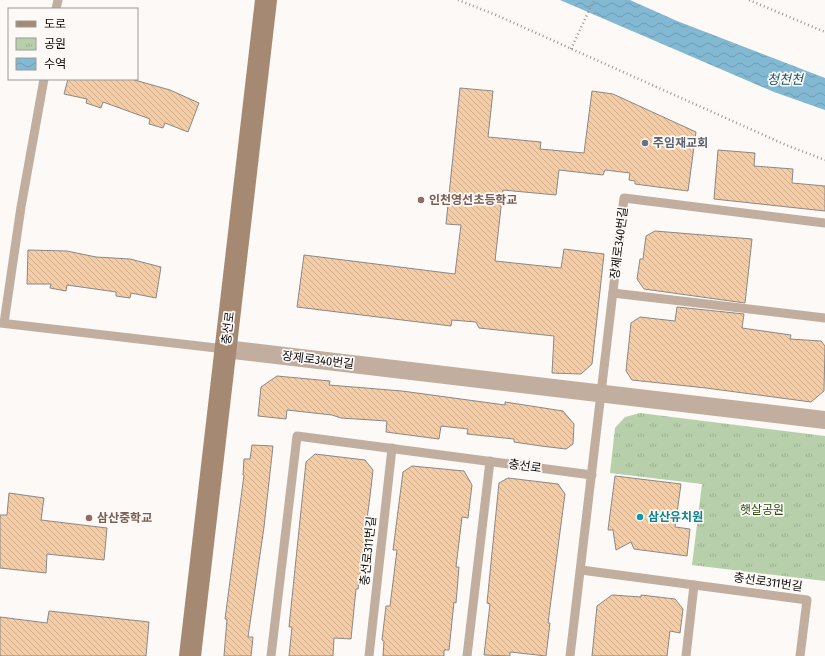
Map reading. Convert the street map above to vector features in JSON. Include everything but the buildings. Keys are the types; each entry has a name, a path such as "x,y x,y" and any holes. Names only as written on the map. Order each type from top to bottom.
{"street":[{"name":"충선로","path":"190,656 266,0"},
{"name":"장제로340번길","path":"225,349 825,420"}],"lane":[{"path":"44,80 2,323 225,349"},
{"name":"장제로340번길","path":"601,393 624,198 825,223"},
{"path":"613,293 825,318"},
{"path":"570,656 601,393"},
{"name":"충선로","path":"271,656 297,436 592,475"},
{"name":"충선로311번길","path":"369,656 392,448"},
{"path":"467,656 490,461"},
{"name":"충선로311번길","path":"581,570 807,600 800,656"},
{"path":"686,656 694,585"}],"path":[{"path":"458,0 496,15 786,146 825,160"},
{"path":"571,49 594,0"},
{"path":"748,0 825,32"}],"green space":[{"name":"햇살공원","path":"640,413 825,436 825,581 692,565 702,484 610,473 615,428 625,417"}],"water":[{"name":"청천천","path":"560,0 630,0 677,21 825,78 825,110 774,92"}],"place":[{"name":"주임재교회","path":"645,143"},
{"name":"인천영선초등학교","path":"421,200"},
{"name":"삼산유치원","path":"640,517"},
{"name":"삼산중학교","path":"89,518"}]}
